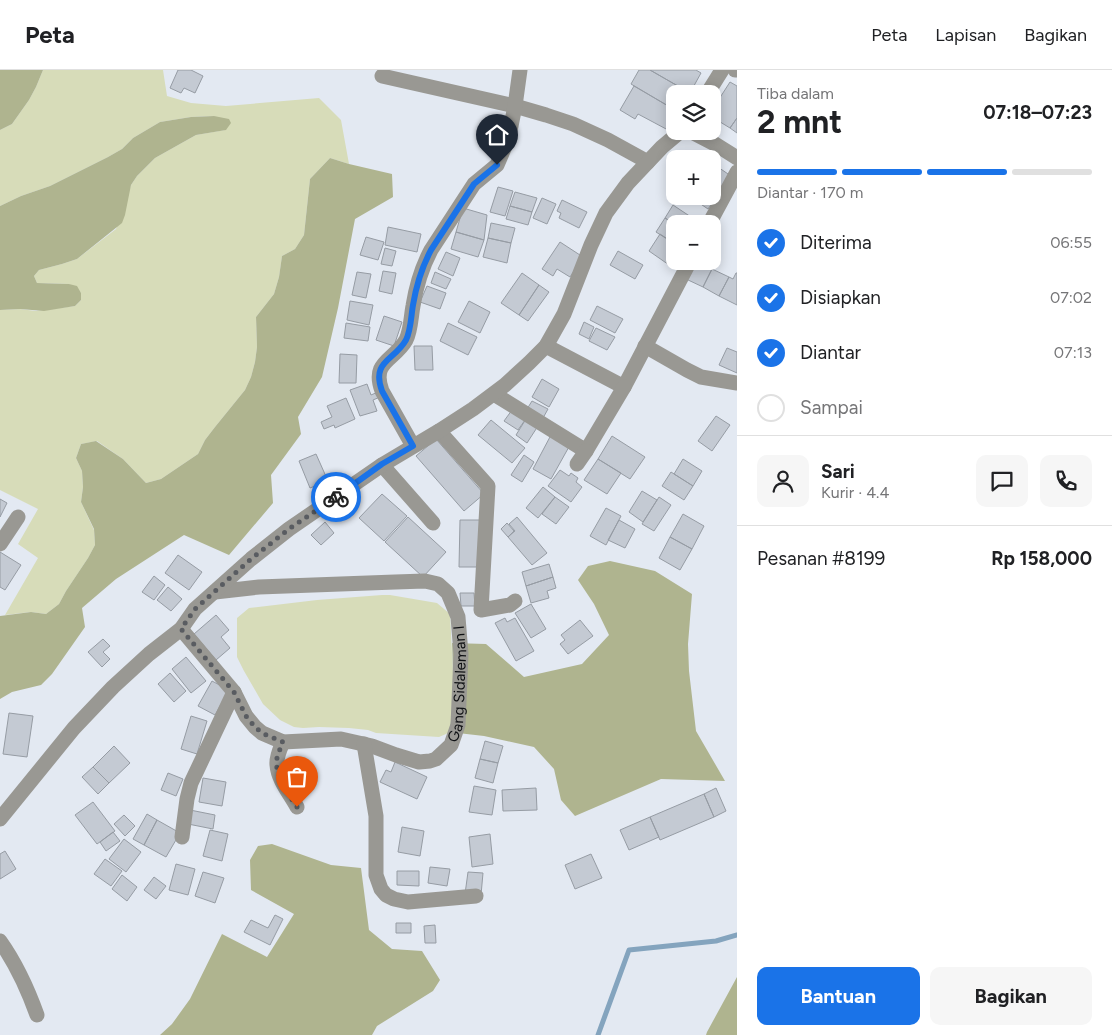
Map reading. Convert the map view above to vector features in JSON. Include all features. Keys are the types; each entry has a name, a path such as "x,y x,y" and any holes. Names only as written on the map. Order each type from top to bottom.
{"street":[{"path":"413,446 382,391 378,376 380,370 406,339 420,279 431,250 474,184 497,165 506,144 515,106 520,70"},
{"path":"713,85 722,70"},
{"path":"382,76 515,106 573,124 608,140 648,162"},
{"path":"0,819 74,728 113,687 149,654 181,629 195,609 251,559 289,529 382,464 439,432 473,409 494,394 530,363 546,346 564,314 591,245 606,213 628,183 670,140"},
{"path":"707,140 737,158"},
{"path":"715,215 737,172"},
{"path":"494,394 582,458 624,387 685,270"},
{"path":"546,346 624,387"},
{"path":"645,346 701,377 737,383"},
{"path":"439,432 488,486 481,610"},
{"path":"382,464 433,523"},
{"path":"0,544 18,517"},
{"name":"Gang Sidaleman I","path":"181,629 234,692 246,716 262,733 283,742 341,739 372,746 419,762 436,759 451,746 458,726 461,654 458,617 448,593 438,584 425,581 259,587 214,592"},
{"path":"455,610 481,610 510,605 515,601"},
{"path":"182,837 191,783 234,692"},
{"path":"283,742 277,765 281,780 297,807"},
{"path":"364,744 376,816 376,875 386,895 408,902 476,896"},
{"path":"0,941 21,975 37,1014"}],"green space":[{"path":"0,70 43,70 29,100 12,124 0,130"},
{"path":"43,70 163,70 167,96 191,103 226,106 319,98 341,120 349,164 330,158 310,179 304,235 295,249 282,256 274,294 256,317 257,347 251,377 245,390 205,440 198,454 161,479 146,483 123,459 97,441 81,444 76,458 82,471 83,487 81,502 94,530 95,545 59,604 46,614 31,612 5,615 38,558 18,544 38,509 0,490 0,310 20,309 36,311 75,306 81,300 81,293 69,284 37,283 34,276 39,270 77,259 116,229 131,185 155,158 196,135 225,130 214,116 191,117 160,122 133,138 122,149 108,157 50,186 0,206 0,130 12,124 29,100"},
{"path":"214,116 229,119 231,123 226,130 196,135 155,158 137,176 131,185 122,223 77,259 39,270 34,276 37,283 77,286 81,293 81,300 75,306 44,311 0,310 0,206 50,186 108,157 122,149 133,138 160,122 191,117"},
{"path":"330,158 392,174 393,197 355,219 338,308 322,377 298,417 301,434 271,475 273,503 229,555 184,535 116,579 82,608 85,627 52,674 41,685 12,692 0,699 0,616 31,612 46,614 59,604 95,545 94,529 81,502 83,487 82,471 76,458 81,444 96,441 123,459 146,483 161,479 198,454 205,440 245,390 251,377 257,347 256,317 274,294 282,256 295,249 304,235 310,179"},
{"path":"610,561 655,571 692,594 688,644 696,731 725,781 661,779 575,816 561,800 554,769 534,747 484,736 449,732 453,709 452,643 486,644 524,677 582,664 609,635 594,604 578,580 588,566"},
{"path":"382,595 437,603 450,614 453,709 449,732 439,737 376,733 349,728 294,727 280,720 263,704 237,657 237,618 249,608"},
{"path":"272,844 331,865 361,868 369,930 392,949 422,951 440,980 433,991 377,1026 372,1035 160,1035 172,1024 190,999 222,934 267,957 294,914 251,890 250,860 258,846"},
{"path":"737,977 737,1035 706,1035 707,1032"}],"building":[{"path":"178,70 191,70 203,76 195,93 184,88 181,93 170,88"},
{"path":"639,70 650,70 676,85 666,85 666,105 631,84"},
{"path":"650,70 696,70 701,73 694,85 676,85"},
{"path":"730,82 737,86 737,118 730,128 721,122 721,96"},
{"path":"634,86 666,105 666,129 638,114 635,119 620,110"},
{"path":"737,118 737,133 730,128"},
{"path":"721,169 731,176 721,190"},
{"path":"498,187 513,191 505,216 490,212"},
{"path":"515,192 537,198 532,212 510,206"},
{"path":"542,198 556,204 547,224 533,218"},
{"path":"562,200 587,212 579,228 559,218 561,213 557,211"},
{"path":"673,205 688,215 667,215"},
{"path":"702,205 711,205 708,209"},
{"path":"510,206 532,212 528,225 506,219"},
{"path":"463,208 487,215 484,240 456,232"},
{"path":"665,218 666,219 666,238 656,232"},
{"path":"491,223 515,228 511,243 488,238"},
{"path":"388,227 421,234 417,252 385,245"},
{"path":"456,232 484,240 478,257 451,249"},
{"path":"660,234 666,238 666,263 649,251"},
{"path":"366,237 384,242 378,260 360,255"},
{"path":"488,238 511,243 507,263 483,257"},
{"path":"560,242 583,257 570,277 557,269 553,276 542,269"},
{"path":"385,248 396,251 392,266 381,264"},
{"path":"618,251 643,265 635,279 610,265"},
{"path":"446,252 460,258 453,276 438,269"},
{"path":"690,270 712,270 703,287 686,279"},
{"path":"712,270 729,277 719,296 703,287"},
{"path":"383,271 396,273 392,294 379,291"},
{"path":"357,272 371,274 366,298 352,295"},
{"path":"435,272 451,279 446,289 431,283"},
{"path":"522,273 539,285 519,315 501,303"},
{"path":"736,273 737,305 719,296 729,277 733,279"},
{"path":"539,285 549,292 528,321 519,315"},
{"path":"427,286 446,293 440,309 420,302"},
{"path":"350,301 373,305 369,325 347,320"},
{"path":"469,301 490,312 480,333 458,322"},
{"path":"597,306 623,319 615,333 590,320"},
{"path":"384,316 402,322 394,346 376,340"},
{"path":"584,322 594,327 589,339 579,334"},
{"path":"346,323 370,327 368,341 344,338"},
{"path":"448,323 477,337 468,355 440,341"},
{"path":"596,328 615,337 607,350 589,341"},
{"path":"414,346 432,346 433,370 415,370"},
{"path":"727,348 737,352 737,373 719,365"},
{"path":"340,354 357,355 356,383 339,383"},
{"path":"542,379 559,389 549,407 532,397"},
{"path":"367,384 371,395 378,392 380,397 373,400 377,411 360,416 350,390"},
{"path":"346,398 355,419 335,428 334,425 324,429 321,422 332,417 327,406"},
{"path":"532,401 548,409 543,418 527,409"},
{"path":"512,410 525,420 518,430 504,421"},
{"path":"716,416 730,425 712,451 698,441"},
{"path":"526,419 538,426 527,443 516,435"},
{"path":"491,420 525,448 512,463 478,435"},
{"path":"551,435 570,445 551,479 533,469"},
{"path":"612,436 645,457 630,479 598,459"},
{"path":"436,439 484,494 464,511 416,456"},
{"path":"316,454 328,481 310,488 299,461"},
{"path":"524,455 534,462 522,482 511,475"},
{"path":"598,459 621,473 607,494 584,480"},
{"path":"683,459 702,471 693,486 674,474"},
{"path":"560,470 569,476 571,473 578,478 576,482 582,487 571,502 548,486"},
{"path":"671,472 693,486 684,500 662,486"},
{"path":"543,487 555,497 538,518 526,508"},
{"path":"642,491 657,500 643,522 629,512"},
{"path":"382,494 407,516 384,541 359,518"},
{"path":"555,497 569,507 556,524 542,514"},
{"path":"659,497 671,505 654,531 642,524"},
{"path":"0,499 7,503 0,517"},
{"path":"606,508 621,516 606,545 590,536"},
{"path":"683,514 704,526 692,549 670,537"},
{"path":"408,517 446,552 423,577 385,542"},
{"path":"517,517 547,553 532,565 508,537 515,531 509,524"},
{"path":"460,520 484,520 482,567 459,567"},
{"path":"619,520 635,529 625,548 608,540"},
{"path":"325,522 334,533 321,545 311,535"},
{"path":"507,523 514,531 508,537 501,529"},
{"path":"670,537 692,549 680,570 659,558"},
{"path":"0,552 21,565 5,590 0,587"},
{"path":"178,555 202,572 189,590 165,573"},
{"path":"549,564 553,577 526,586 522,572"},
{"path":"154,576 165,585 154,600 142,592"},
{"path":"553,577 556,588 547,591 549,598 531,603 526,586"},
{"path":"168,587 182,599 171,611 157,600"},
{"path":"460,593 474,593 475,606 461,606"},
{"path":"531,604 546,629 531,638 515,613"},
{"path":"216,615 229,630 221,637 230,648 216,660 194,634"},
{"path":"505,618 507,622 515,618 534,651 516,661 495,623"},
{"path":"580,620 593,636 568,654 560,644 565,640 561,635"},
{"path":"103,639 110,646 103,652 110,659 102,667 88,652"},
{"path":"186,657 206,681 191,693 172,669"},
{"path":"170,673 186,691 174,702 158,684"},
{"path":"212,681 229,690 215,715 198,706"},
{"path":"9,713 33,716 27,757 3,754"},
{"path":"191,716 207,721 197,754 181,749"},
{"path":"485,741 503,746 498,763 480,759"},
{"path":"114,746 130,763 109,783 93,767"},
{"path":"480,759 498,763 493,783 475,778"},
{"path":"395,762 427,777 417,799 380,782 386,770 391,772"},
{"path":"93,767 109,783 98,794 82,777"},
{"path":"168,773 183,779 176,796 161,790"},
{"path":"203,778 226,782 222,806 199,802"},
{"path":"474,786 496,790 492,815 469,812"},
{"path":"536,788 537,810 503,811 502,790"},
{"path":"716,788 726,811 714,817 704,794"},
{"path":"704,794 714,817 660,840 650,817"},
{"path":"93,802 115,831 97,844 75,815"},
{"path":"190,810 215,815 213,829 188,824"},
{"path":"147,814 157,820 144,845 133,839"},
{"path":"124,815 135,826 125,836 114,824"},
{"path":"650,817 659,837 629,850 620,830"},
{"path":"157,820 180,833 166,857 144,845"},
{"path":"402,827 424,831 420,856 398,852"},
{"path":"210,830 228,834 222,861 203,856"},
{"path":"113,832 120,841 106,851 100,842"},
{"path":"490,834 493,864 472,867 469,837"},
{"path":"124,839 141,852 126,872 109,859"},
{"path":"5,851 16,869 0,879 0,854"},
{"path":"591,854 602,878 575,889 565,865"},
{"path":"105,859 122,871 111,886 94,874"},
{"path":"176,864 195,869 188,895 169,890"},
{"path":"430,867 450,869 447,886 428,883"},
{"path":"397,871 419,871 419,886 397,885"},
{"path":"203,872 224,878 215,903 195,896"},
{"path":"468,872 483,873 481,895 465,894"},
{"path":"122,875 137,887 127,901 112,889"},
{"path":"154,877 166,886 156,899 144,890"},
{"path":"275,915 283,919 270,945 244,932 251,920 268,928"},
{"path":"396,923 411,923 411,933 396,933"},
{"path":"435,925 436,943 425,943 424,926"}],"waterway":[{"path":"598,1035 629,950 716,941 737,935"}],"way so far":[{"path":"297,807 281,780 277,765 283,742 262,733 255,727 246,716 234,692 181,629 195,609 251,559 289,529 336,497"}],"route":[{"path":"336,497 382,464 413,446 382,391 378,376 383,364 406,339 420,279 431,250 474,184 497,165"}]}
